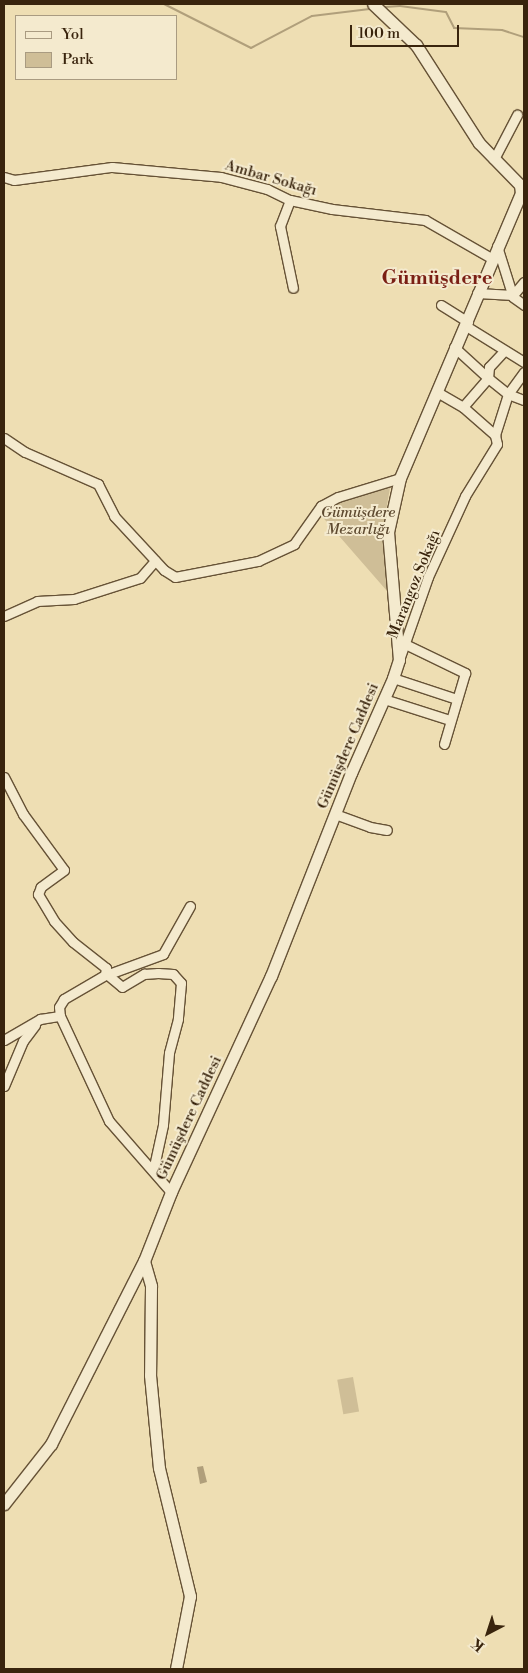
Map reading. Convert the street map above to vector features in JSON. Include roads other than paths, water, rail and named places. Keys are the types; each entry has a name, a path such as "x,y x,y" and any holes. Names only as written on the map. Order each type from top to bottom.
{"street":[{"name":"Gümüşdere Caddesi","path":"4,1504 51,1444 144,1261 172,1192 270,976 335,814 393,678 399,660 388,532 400,478 454,347 467,324 491,258 523,192 520,185 494,160 466,124 416,45 373,4"},
{"path":"494,160 517,115"},
{"name":"Ambar Sokağı","path":"4,177 14,180 112,167 221,177 267,189 290,200 332,209 425,220 491,258"},
{"path":"290,200 280,226 292,288"},
{"path":"497,245 513,295 524,305"},
{"path":"513,295 524,282"},
{"path":"477,293 513,295"},
{"path":"441,305 504,351 524,362"},
{"path":"454,347 508,394 524,400"},
{"path":"463,407 488,378 489,367 504,351"},
{"name":"Marangoz Sokağı","path":"399,660 428,577 455,518 497,444 495,435 508,394 524,372"},
{"path":"437,392 463,407 495,435"},
{"path":"4,438 25,452 98,484 114,516 155,561 175,577 185,577 258,561 294,544 320,506 338,497 400,478"},
{"path":"4,616 37,601 74,599 140,578 155,561"},
{"path":"405,644 465,673 444,744"},
{"path":"393,678 457,698"},
{"path":"384,698 450,720"},
{"path":"4,778 23,814 64,870 41,887 38,894 54,921 73,942 106,968 107,975 122,987 144,974 158,973 173,974 181,983 178,1019 169,1053 163,1125 153,1171"},
{"path":"335,814 370,827 387,830"},
{"path":"172,1192 109,1121 60,1016 60,1007 64,999 107,975 163,954 190,906"},
{"path":"4,1040 40,1019 60,1016"},
{"path":"4,1086 23,1041 40,1019"},
{"path":"144,1261 151,1286 150,1375 160,1468 190,1596 176,1669"}],"waterway":[{"path":"164,4 251,48 312,16 370,9"},
{"path":"385,7 400,6 446,12 454,28 502,30 524,37"}],"district":[{"name":"Gümüşdere","path":"437,278"}],"park label":[{"name":"Gümüşdere Mezarlığı","path":"358,520"}]}
